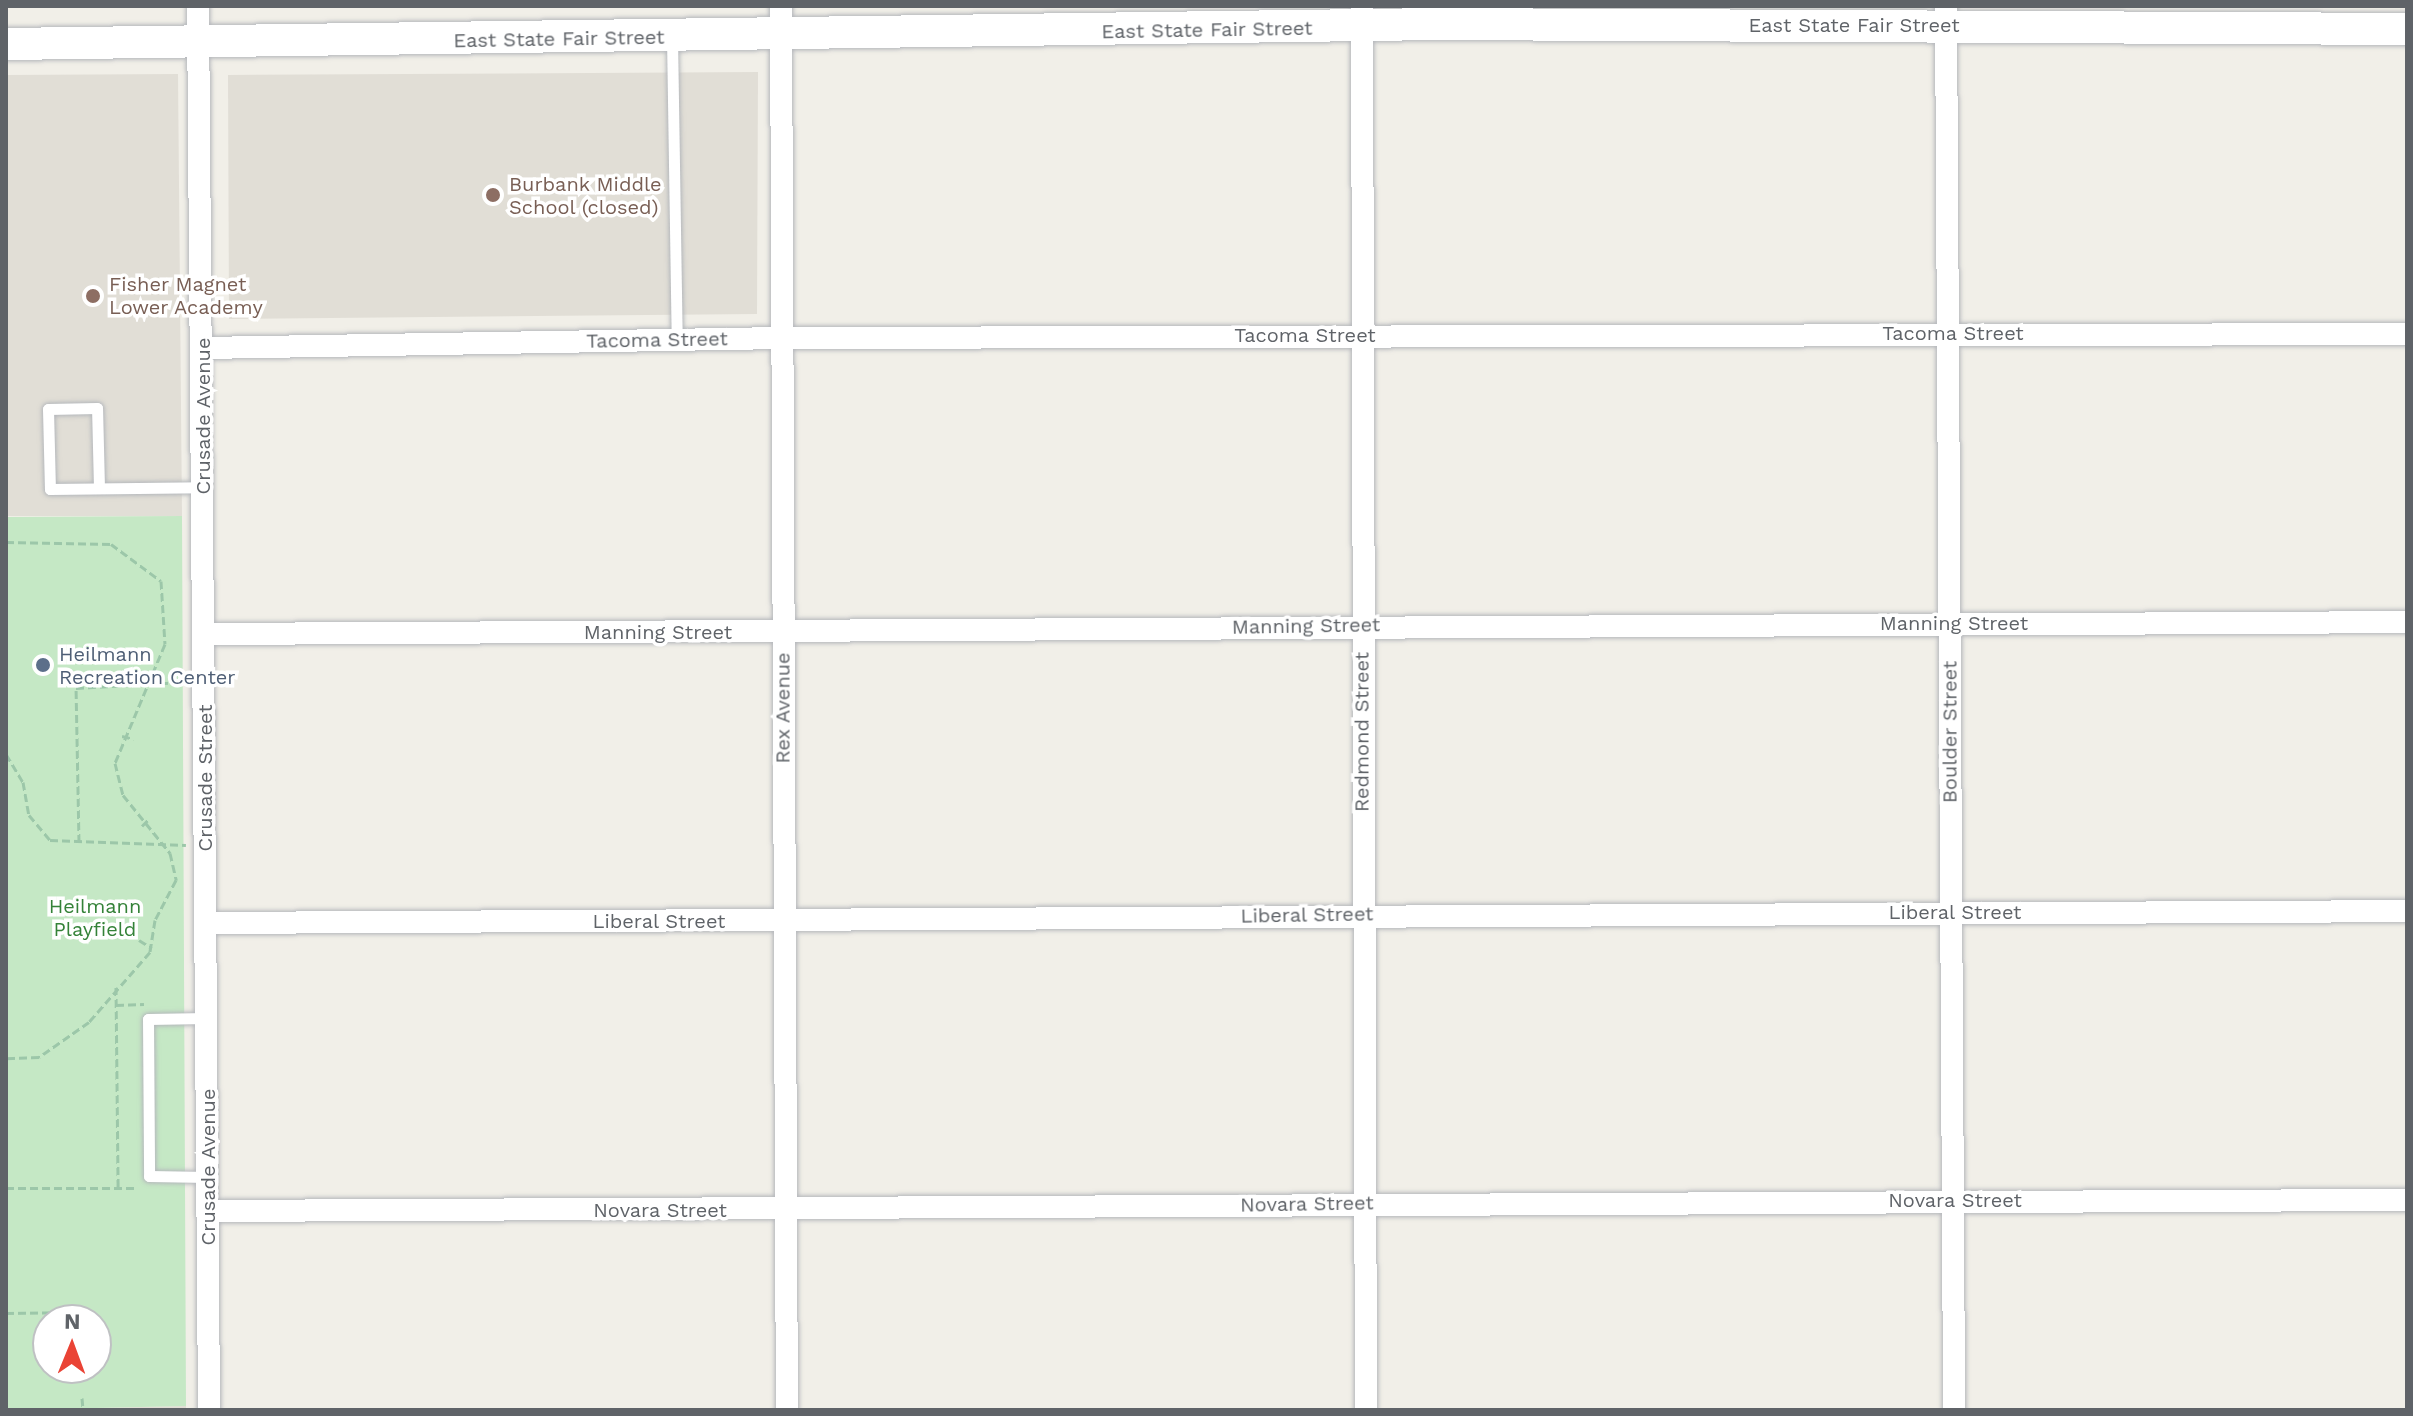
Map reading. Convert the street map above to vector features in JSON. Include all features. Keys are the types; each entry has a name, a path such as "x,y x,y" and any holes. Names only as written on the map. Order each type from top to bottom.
{"street":[{"name":"Crusade Avenue","path":"198,6 205,634"},
{"name":"East State Fair Street","path":"6,44 672,37 781,21 1362,17 1946,16 2407,29"},
{"name":"Boulder Street","path":"1946,16 1954,1410"},
{"name":"Redmond Street","path":"1362,17 1360,335 1366,1410"},
{"name":"Rex Avenue","path":"781,21 787,1410"},
{"name":"Tacoma Street","path":"203,348 781,338 2407,334"},
{"name":"Manning Street","path":"205,634 1362,625 2407,622"},
{"name":"Crusade Street","path":"205,634 206,923"},
{"name":"Liberal Street","path":"206,923 1363,914 2407,911"},
{"name":"Crusade Avenue","path":"206,923 209,1410"},
{"name":"Novara Street","path":"208,1211 2407,1200"}],"lane":[{"path":"672,37 677,340"},
{"path":"99,488 97,408 48,409 50,489 204,487"},
{"path":"207,1018 148,1019 149,1176 208,1177"}],"path":[{"path":"6,542 91,539 142,560 161,581 166,606 165,644 122,736 116,779 142,826 170,853 176,880 155,920 152,948 73,1039 39,1057 6,1058"},
{"path":"79,842 76,688 205,681"},
{"path":"122,736 134,739"},
{"path":"6,754 36,828 50,840 206,845"},
{"path":"142,826 149,819"},
{"path":"139,940 152,948"},
{"path":"116,987 118,1188"},
{"path":"6,1188 146,1187"},
{"path":"6,1313 32,1313"},
{"path":"82,1398 83,1410"}],"shaded area":[{"name":"Burbank Middle School (closed)","path":"758,72 757,314 229,319 228,75"},
{"name":"Fisher Magnet Lower Academy","path":"178,74 182,516 6,516 6,75"},
{"path":"186,1406 186,1410 6,1410"}],"green space":[{"name":"Heilmann Playfield","path":"182,516 186,1406 6,1410 6,517"}],"place":[{"name":"Burbank Middle School (closed)","path":"493,195"},
{"name":"Fisher Magnet Lower Academy","path":"93,296"},
{"name":"Heilmann Recreation Center","path":"43,665"}]}
